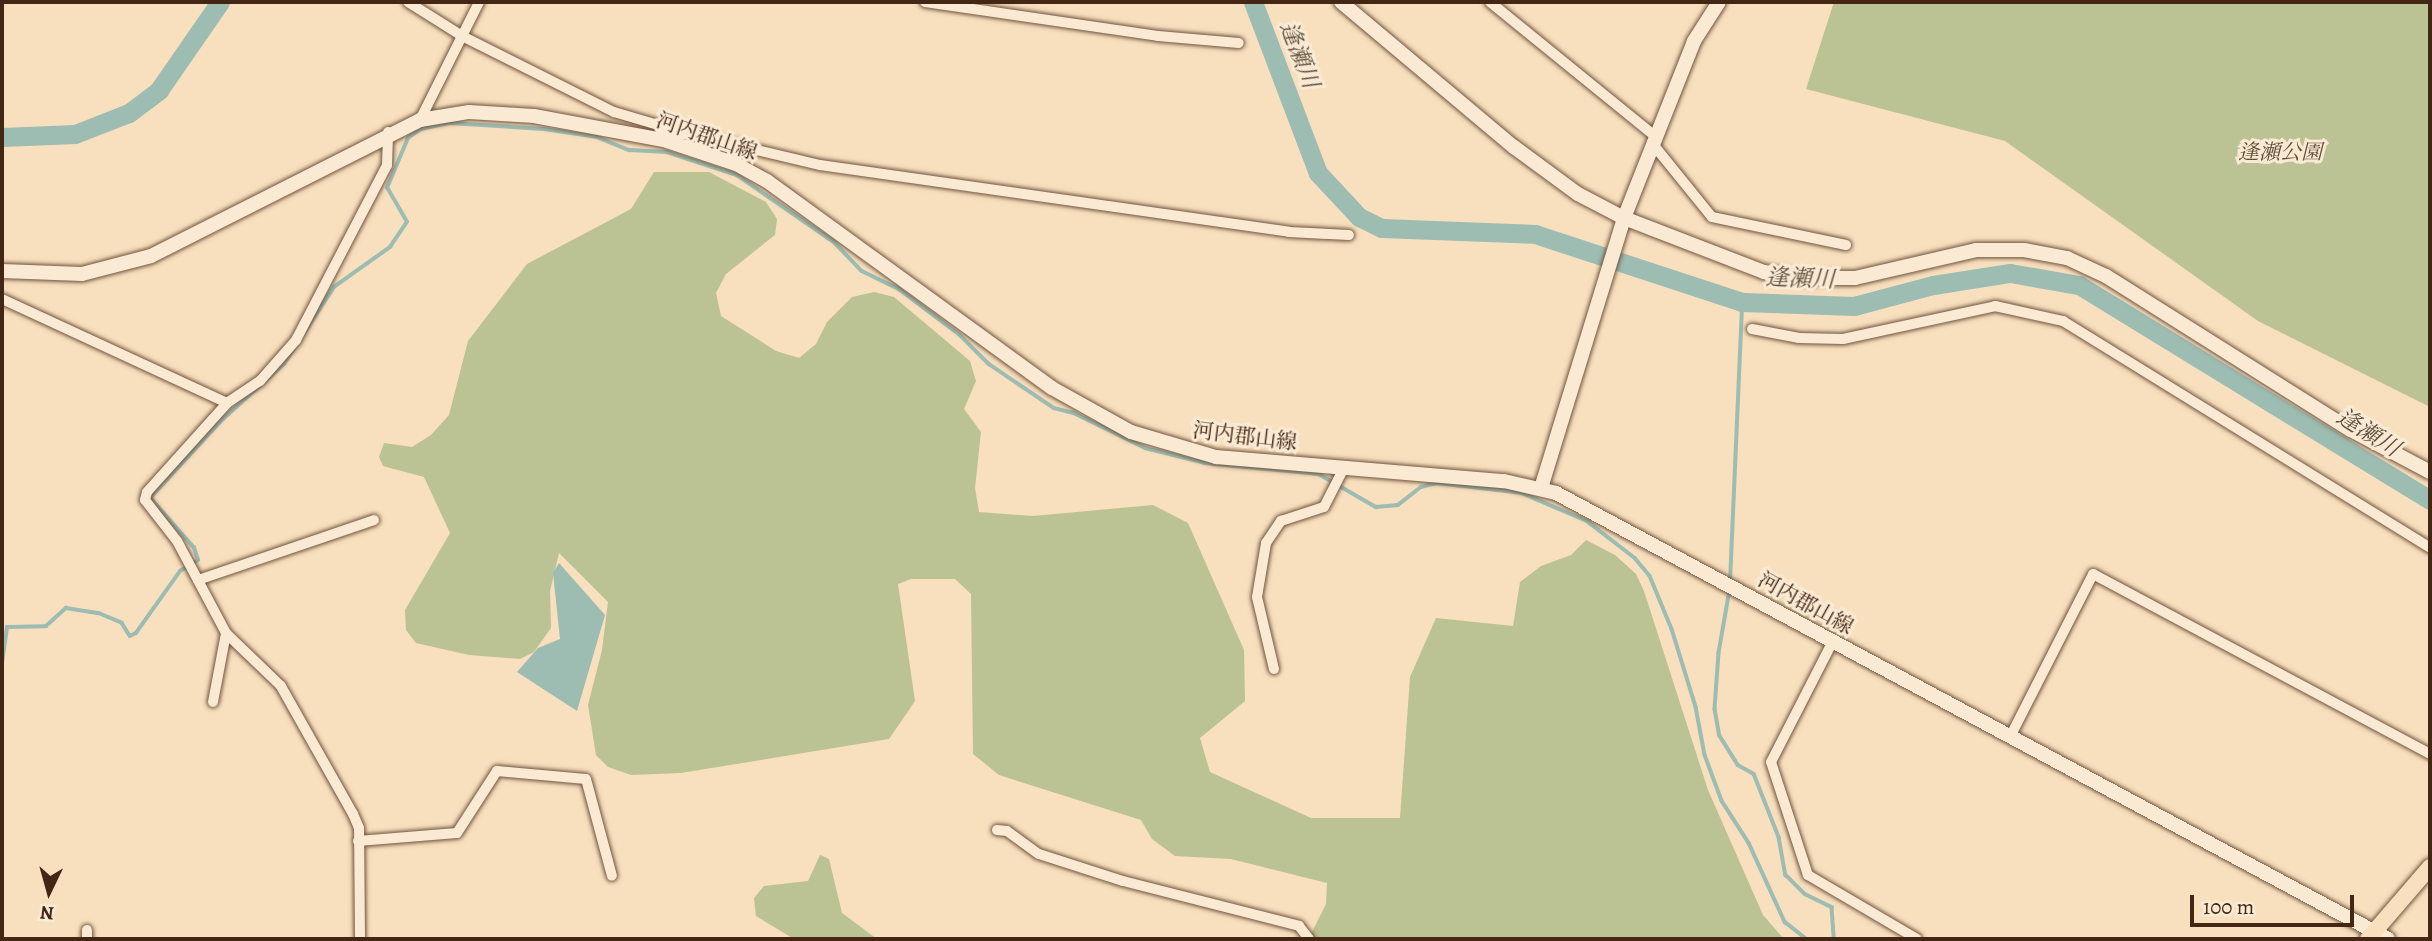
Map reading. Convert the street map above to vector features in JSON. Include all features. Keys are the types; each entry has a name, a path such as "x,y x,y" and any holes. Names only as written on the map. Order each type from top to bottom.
{"main road":[{"path":"1341,2 1514,147 1623,223 1764,272 1798,278 1855,278 1976,250 2024,250 2067,258 2106,276 2351,430 2430,472"},
{"path":"1541,488 1623,223 1694,41 1719,2"},
{"name":"河内郡山線","path":"2,271 82,274 113,270 151,256 388,132 420,120 469,112 534,116 663,136 736,163 768,181 1052,388 1108,421 1150,440 1216,457 1541,488 1577,502 2376,937"},
{"path":"2376,937 2430,867"}],"street":[{"path":"408,2 462,36 614,112 658,125 663,136 698,135 820,165 1289,232 1349,235"},
{"path":"420,120 480,2"},
{"path":"925,2 1158,36 1239,43"},
{"path":"1490,2 1654,140 1712,217 1846,245"},
{"path":"360,939 358,841 353,814 281,686 226,633 177,541 145,500 147,492 227,403 260,381 296,340 387,165 388,132"},
{"path":"2,299 227,403"},
{"path":"1752,329 1799,338 1843,339 1995,306 2063,321 2430,548"},
{"path":"1274,669 1257,597 1266,543 1281,521 1324,507 1343,468"},
{"path":"198,580 374,520"},
{"path":"2010,737 2093,575 2430,754"},
{"path":"213,702 226,633"},
{"path":"1833,642 1771,762 1808,876 1917,939"},
{"path":"358,841 457,833 497,771 586,779 612,876"},
{"path":"997,830 1007,831 1039,854 1123,881 1299,926 1309,939"}],"green space":[{"name":"逢瀬公園","path":"1834,2 2430,2 2430,407 2258,321 2005,141 1806,89"},
{"path":"654,172 709,172 766,202 777,219 775,235 726,274 716,293 721,316 776,351 799,358 816,344 827,322 852,297 874,292 894,297 970,361 976,381 964,409 981,432 975,488 979,512 1033,516 1153,505 1188,523 1244,650 1245,701 1200,738 1210,772 1311,818 1400,818 1410,677 1436,618 1513,626 1520,582 1541,566 1571,555 1586,540 1615,555 1636,574 1644,591 1708,790 1763,915 1784,939 1302,939 1311,934 1326,904 1327,883 1231,859 1175,856 1152,839 1141,820 999,775 973,754 971,594 955,579 911,579 898,584 915,701 889,739 681,773 631,775 608,767 596,755 588,705 602,650 608,602 559,553 550,591 551,628 534,652 520,659 469,655 416,643 406,630 405,610 450,533 424,477 383,466 379,457 384,443 412,447 431,435 449,415 468,341 527,264 631,209"},
{"path":"820,855 829,859 842,913 877,939 794,939 756,916 754,898 764,886 808,881"}],"water":[{"path":"559,563 605,615 577,711 517,672 538,648 560,639 553,573"}],"waterway":[{"name":"逢瀬川","path":"2,137 75,134 129,113 159,90 220,2"},
{"name":"逢瀬川","path":"1253,2 1318,173 1359,217 1382,228 1535,234 1742,302 1854,306 1933,285 2010,273 2079,285 2430,500"},
{"path":"2,663 7,627 46,626 66,608 99,613 122,623 130,636 136,633 180,571 198,560 194,548 150,498 223,419 284,364 334,287 390,247 407,222 387,188 408,138 421,129 449,123 544,129 597,137 630,150 667,152 737,175 834,242 862,271 899,289 960,335 989,364 1054,408 1074,413 1145,448 1205,463 1319,474 1376,507 1398,505 1421,487 1437,483 1522,493 1587,521 1635,558 1650,576 1672,629 1696,707 1705,755 1722,801 1749,843 1785,922 1807,939"},
{"path":"1730,582 1742,302"},
{"path":"1730,590 1719,653 1715,709 1720,736 1738,765 1754,774 1779,837 1786,875 1805,894 1832,907 1834,939"}]}
